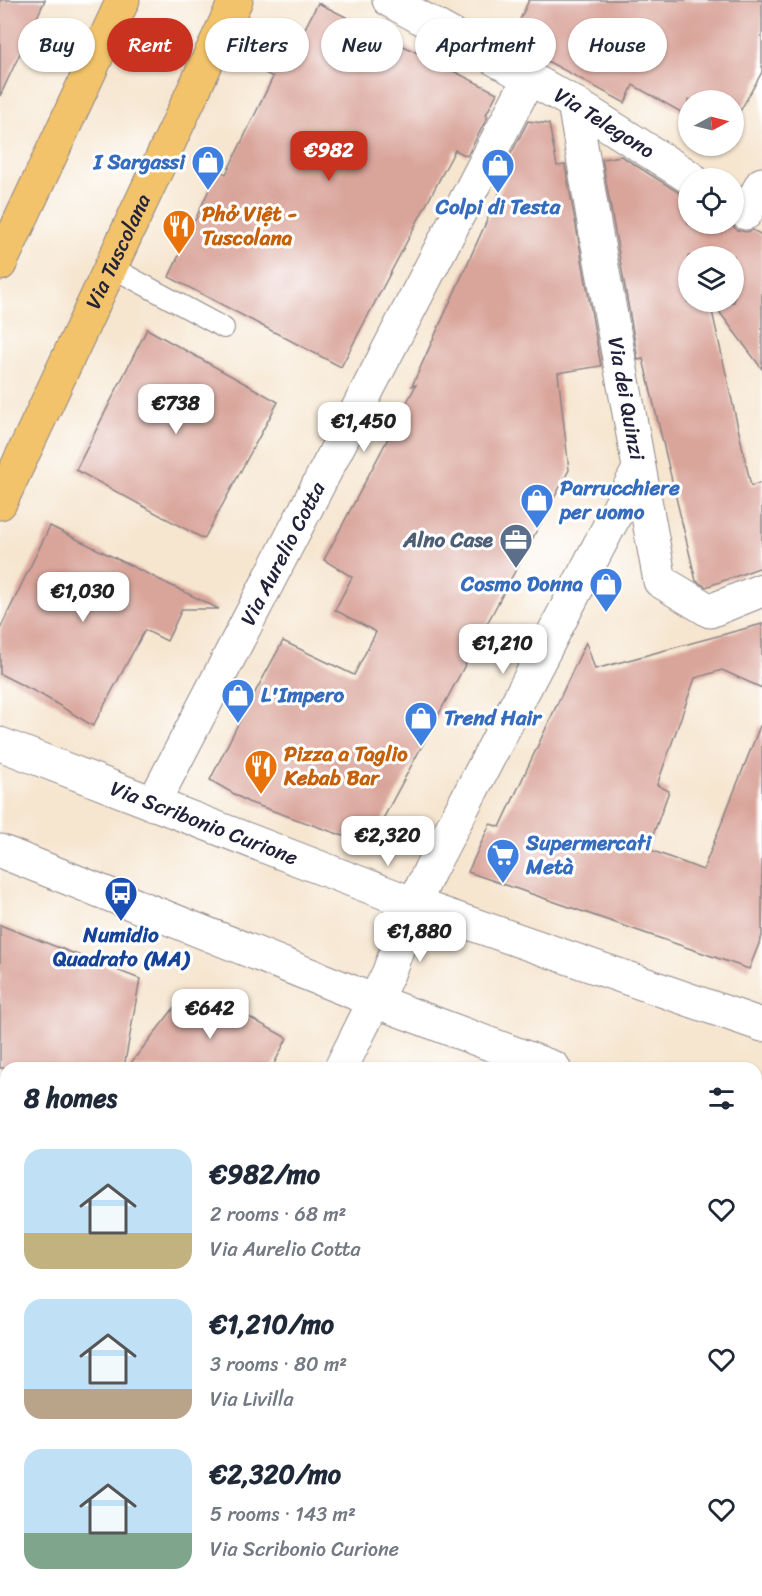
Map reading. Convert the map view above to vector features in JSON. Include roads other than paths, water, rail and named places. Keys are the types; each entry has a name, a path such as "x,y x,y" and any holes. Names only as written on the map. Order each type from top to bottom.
{"main road":[{"path":"0,264 123,0"},
{"name":"Via Tuscolana","path":"0,503 236,0"}],"street":[{"name":"Via Telegono","path":"389,0 574,104 678,170"},
{"name":"Via Aurelio Cotta","path":"153,804 529,78"},
{"name":"Via dei Quinzi","path":"574,104 660,581 710,611 762,590"},
{"path":"747,214 762,184"},
{"path":"344,1062 375,1001 414,904 639,470"},
{"name":"Via Scribonio Curione","path":"9,754 153,804 414,904 762,1024"},
{"path":"0,851 375,1001 538,1062"}],"lane":[{"path":"111,267 224,327"}],"place":[{"name":"I Sargassi","path":"208,191"},
{"name":"Colpi di Testa","path":"498,194"},
{"name":"Phở Việt - Tuscolana","path":"179,255"},
{"name":"Parrucchiere per uomo","path":"537,529"},
{"name":"Alno Case","path":"516,569"},
{"name":"Cosmo Donna","path":"606,613"},
{"name":"L'Impero","path":"238,724"},
{"name":"Trend Hair","path":"421,747"},
{"name":"Pizza a Taglio Kebab Bar","path":"261,795"},
{"name":"Supermercati Metà","path":"503,884"},
{"name":"Numidio Quadrato (MA)","path":"121,922"}]}
